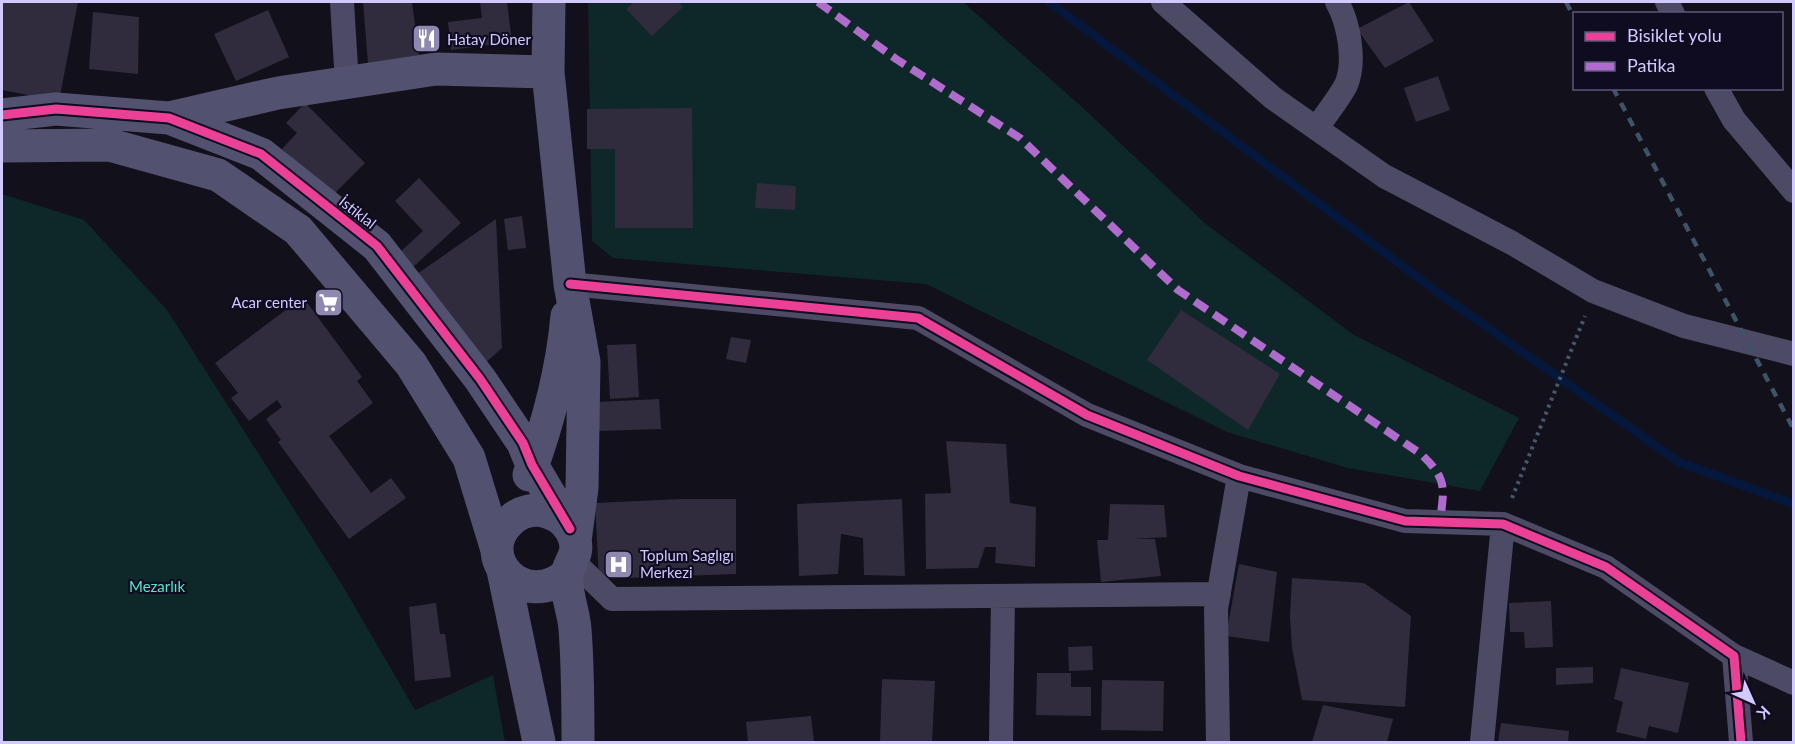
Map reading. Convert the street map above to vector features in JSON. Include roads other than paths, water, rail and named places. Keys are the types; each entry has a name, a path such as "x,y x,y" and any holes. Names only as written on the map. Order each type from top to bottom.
{"street":[{"path":"342,2 347,84"},
{"path":"549,2 548,72 570,284 584,362 582,488 571,551 578,742"},
{"path":"1163,2 1273,98 1384,176 1512,243 1593,291 1683,326 1794,354"},
{"path":"1317,128 1347,83 1350,55 1344,14 1337,2"},
{"path":"169,118 278,93 436,69 548,72"},
{"path":"1717,90 1734,120 1794,191"},
{"name":"İstiklal","path":"2,115 56,109 169,118 261,154 377,246 480,379 524,443 571,551"},
{"path":"2,146 110,145 218,175 298,230 411,364 469,458 519,584 533,588 546,587 571,551"},
{"path":"539,742 503,547 545,433 564,342 570,284"},
{"path":"570,284 918,318 1087,415 1239,476 1405,521 1503,525 1606,567 1734,656 1794,682"},
{"path":"1218,742 1216,609 1239,476"},
{"path":"503,547 520,514 536,510 548,512 560,518 571,551 612,598 1219,594"},
{"path":"1482,742 1503,525"},
{"path":"1001,742 1003,596"},
{"path":"1734,656 1741,742"}],"waterway":[{"path":"1049,2 1440,294 1679,462 1794,504"}],"railway":[{"path":"1566,2 1573,15"},
{"path":"1614,90 1794,430"}],"place":[{"name":"Hatay Döner","path":"426,39"},
{"name":"Acar center","path":"328,302"},
{"name":"Toplum Saglıgı Merkezi","path":"619,564"}],"park label":[{"name":"Mezarlık","path":"157,586"}]}
